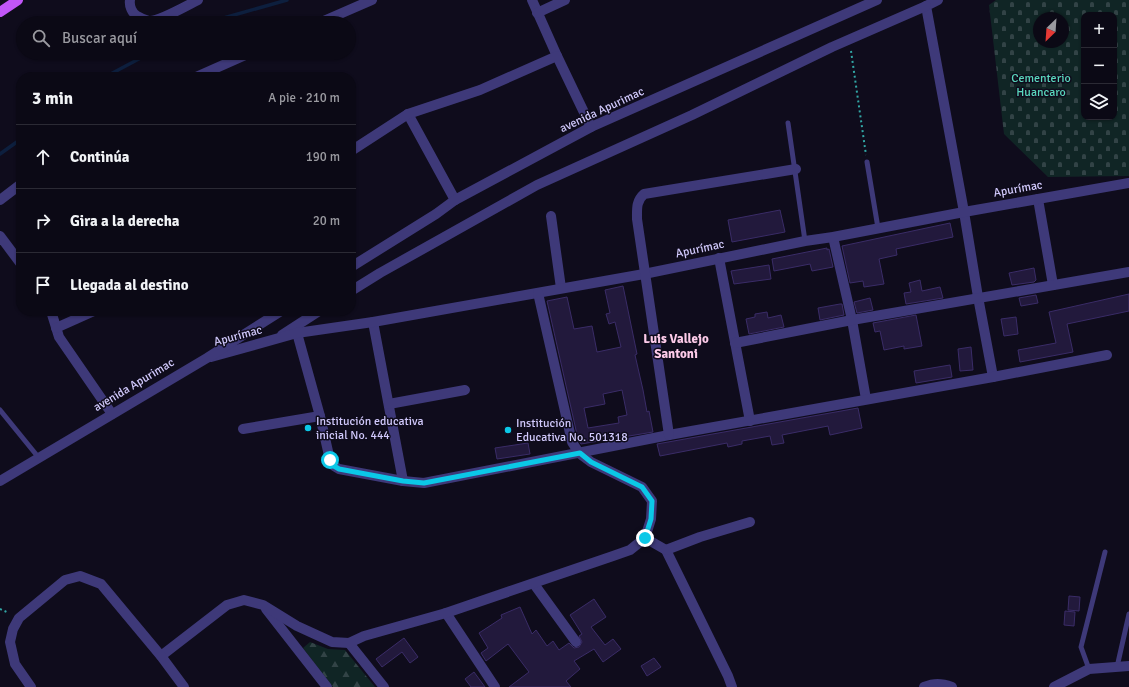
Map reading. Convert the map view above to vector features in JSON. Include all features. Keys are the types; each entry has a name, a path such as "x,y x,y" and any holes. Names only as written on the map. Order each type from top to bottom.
{"main road":[{"path":"1,12 18,0"}],"street":[{"path":"130,0 130,7 133,14 136,16"},
{"path":"164,16 198,0"},
{"path":"336,16 372,0"},
{"path":"532,0 556,56 590,127"},
{"path":"537,13 565,0"},
{"name":"avenida Apurimac","path":"356,264 436,214 455,200 590,127 877,0"},
{"path":"356,288 537,184 692,116 832,47 938,0"},
{"path":"926,6 978,297 994,377"},
{"path":"356,148 408,114 480,90 556,56"},
{"path":"207,72 234,60"},
{"path":"408,114 455,200"},
{"path":"669,435 644,274 637,219 638,202 644,194 796,169"},
{"name":"Apurímac","path":"207,358 297,334 644,274 805,241 1129,183"},
{"path":"0,200 16,188"},
{"path":"1038,199 1052,285"},
{"path":"550,216 561,288"},
{"path":"0,236 16,257"},
{"path":"833,237 852,320 866,399"},
{"path":"719,258 750,421"},
{"path":"735,344 852,320 1129,272"},
{"path":"161,656 227,605 244,600 262,605 297,626 332,642 350,643 364,636 446,613 630,550 645,538 651,519 652,501 642,487 591,462 580,453 572,442 538,293"},
{"path":"52,316 59,337 112,414"},
{"path":"56,328 83,316"},
{"name":"avenida Apurimac","path":"0,481 207,358 273,316"},
{"name":"Apurímac","path":"275,339 311,316"},
{"path":"373,322 403,481"},
{"path":"297,334 320,416 330,460 334,466 339,469 403,481 424,483 669,435 994,377 1107,355"},
{"path":"389,404 465,390"},
{"path":"243,429 320,416"},
{"path":"666,550 700,537 750,522"},
{"path":"645,538 666,550 732,687"},
{"path":"31,687 15,664 10,642 13,629 20,618 65,580 80,576 101,584 161,656 184,687"},
{"path":"534,584 576,642"},
{"path":"262,605 327,687"},
{"path":"446,613 495,687"},
{"path":"350,643 384,687"},
{"path":"1054,687 1089,669 1129,666"},
{"path":"924,687 932,684 942,684 952,687"}],"lane":[{"path":"788,123 796,169 805,241"},
{"path":"867,162 878,228"},
{"path":"0,410 39,458"},
{"path":"1089,669 1081,647 1105,552"},
{"path":"1116,668 1129,614"}],"path":[{"path":"849,40 867,162"}],"green space":[{"name":"Cementerio Huancaro","path":"996,0 1129,0 1129,176 1048,177 1004,134 989,5"},
{"path":"310,642 328,649 345,650 375,687 333,687 303,648"}],"building":[{"path":"780,210 785,232 732,242 728,220"},
{"path":"950,223 953,237 896,249 897,255 879,259 884,284 864,287 863,281 850,283 842,246"},
{"path":"827,248 827,250 829,249 833,267 812,271 810,264 774,271 772,259"},
{"path":"769,265 771,279 734,284 731,271"},
{"path":"1034,268 1036,280 1034,282 1012,285 1009,273"},
{"path":"920,280 922,291 940,287 943,298 906,304 904,293 911,292 909,283"},
{"path":"623,286 637,354 635,355 647,412 649,411 653,432 581,444 578,439 547,301 567,297 574,329 592,326 597,352 621,347 615,322 609,324 606,314 610,313 605,290","holes":["622,390 627,415 618,417 619,423 588,428 584,408 605,404 603,394"]},
{"path":"1129,294 1129,311 1067,324 1073,352 1020,362 1018,350 1056,343 1049,312"},
{"path":"1036,295 1038,303 1021,306 1019,298"},
{"path":"870,298 873,310 857,313 854,302"},
{"path":"842,304 844,315 820,320 818,308"},
{"path":"767,312 768,318 781,315 784,327 749,334 746,319 755,317 755,314"},
{"path":"916,315 922,346 904,349 904,346 884,350 880,331 875,332 873,323"},
{"path":"1016,317 1018,334 1004,336 1001,319"},
{"path":"971,347 973,370 960,371 958,349"},
{"path":"950,365 952,377 916,383 914,371"},
{"path":"858,408 862,428 830,435 828,426 782,435 784,443 772,445 770,436 742,441 742,444 728,447 727,443 660,456 657,444"},
{"path":"528,443 530,454 497,459 495,448"},
{"path":"1069,596 1080,597 1079,611 1068,610"},
{"path":"594,599 606,617 591,627 605,645 613,639 621,649 603,662 594,649 574,661 580,669 566,681 571,687 509,687 529,672 508,644 486,661 481,653 488,648 479,633 502,618 501,615 520,607 532,634 536,630 547,646 553,641 559,650 569,643 574,648 579,647 582,642 579,636 582,634 570,615"},
{"path":"1065,611 1075,612 1074,626 1064,625"},
{"path":"404,638 418,657 410,663 402,652 382,667 376,659"},
{"path":"654,658 661,667 647,676 641,666"},
{"path":"474,672 485,687 471,687 465,679"}],"waterway":[{"path":"231,16 287,0"},
{"path":"114,72 137,60"},
{"path":"0,154 16,143"}],"place":[{"name":"Institución educativa inicial No. 444","path":"308,428"},
{"name":"Institución Educativa No. 501318","path":"508,430"}],"district":[{"name":"Luis Vallejo Santoni","path":"676,346"}],"route":[{"path":"330,460 334,466 339,469 403,481 424,483 580,453 591,462 642,487 652,501 651,519 645,538"}]}
